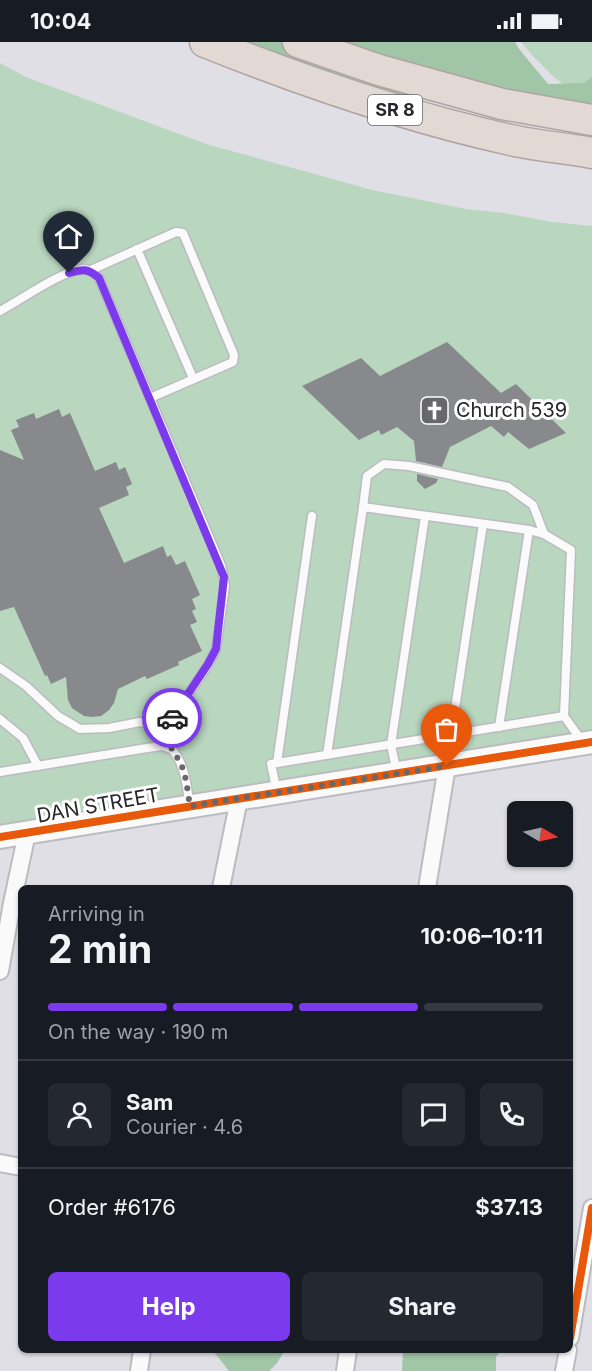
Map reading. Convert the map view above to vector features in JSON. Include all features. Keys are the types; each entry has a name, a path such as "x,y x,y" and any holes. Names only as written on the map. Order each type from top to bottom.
{"highway":[{"name":"SR 8","path":"206,42 291,76 401,112 512,140 592,153"},
{"name":"SR 8","path":"298,42 379,70 502,104 592,120"}],"street":[{"name":"DAN STREET","path":"0,837 588,743"},
{"path":"427,885 447,766"},
{"path":"222,885 239,799"},
{"path":"0,971 27,833"},
{"path":"0,1163 18,1166"},
{"path":"573,1320 592,1208"},
{"path":"139,1371 142,1353"},
{"path":"345,1371 348,1353"},
{"path":"564,1371 567,1353"}],"lane":[{"path":"0,311 69,273 82,269 91,270 176,232 183,233 234,355 232,362 150,398"},
{"path":"137,249 193,378"},
{"path":"91,270 99,278 224,577 219,628 213,656 167,726 166,738 180,760 190,806"},
{"path":"327,755 367,476 384,464 409,466 508,487 533,505 544,534"},
{"path":"363,507 529,530 544,534 572,550 564,716 588,743"},
{"path":"277,763 312,516"},
{"path":"397,774 391,745 425,516"},
{"path":"451,735 483,524"},
{"path":"499,727 529,530"},
{"path":"0,668 26,686 58,716 80,729 109,728 140,722 167,726"},
{"path":"277,793 271,764 564,716"},
{"path":"0,719 23,738 38,766"},
{"path":"0,772 147,748 162,746 171,749"}],"green space":[{"path":"199,42 515,42 548,84 584,83 592,77 592,127 375,91"},
{"path":"521,42 592,42 592,98 562,83"},
{"path":"0,63 26,77 206,144 372,190 466,209 592,226 592,730 0,825"},
{"path":"215,1353 283,1353 269,1371 229,1371"},
{"path":"403,1353 499,1353 496,1357 496,1371 402,1371"}],"building":[{"name":"Church 539","path":"447,342 501,393 516,384 566,433 529,449 508,432 504,437 491,426 450,447 442,467 416,461 414,441 397,427 381,435 379,430 359,440 302,386 361,358 380,376"},
{"path":"59,409 62,417 70,413 95,471 116,462 119,470 125,467 132,484 126,487 129,495 99,508 124,563 163,546 167,557 171,555 176,565 185,561 200,595 192,599 196,609 192,611 197,622 190,625 202,651 178,662 179,665 147,679 145,676 118,689 114,703 101,716 84,716 72,708 68,700 66,677 51,684 47,675 45,676 14,607 0,611 0,450 24,460 11,430 19,427 16,420 34,413 36,419"},
{"path":"417,474 438,479 436,483 425,489 417,481"}],"cycle path":[{"path":"0,837 592,742"},
{"path":"573,1320 592,1208"}],"way so far":[{"path":"172,718 167,726 166,738 180,760 190,806 447,766"}],"place":[{"name":"Church 539","path":"435,410"}],"route":[{"path":"69,273 82,269 91,270 99,278 224,577 225,586 216,649 172,718"}]}
